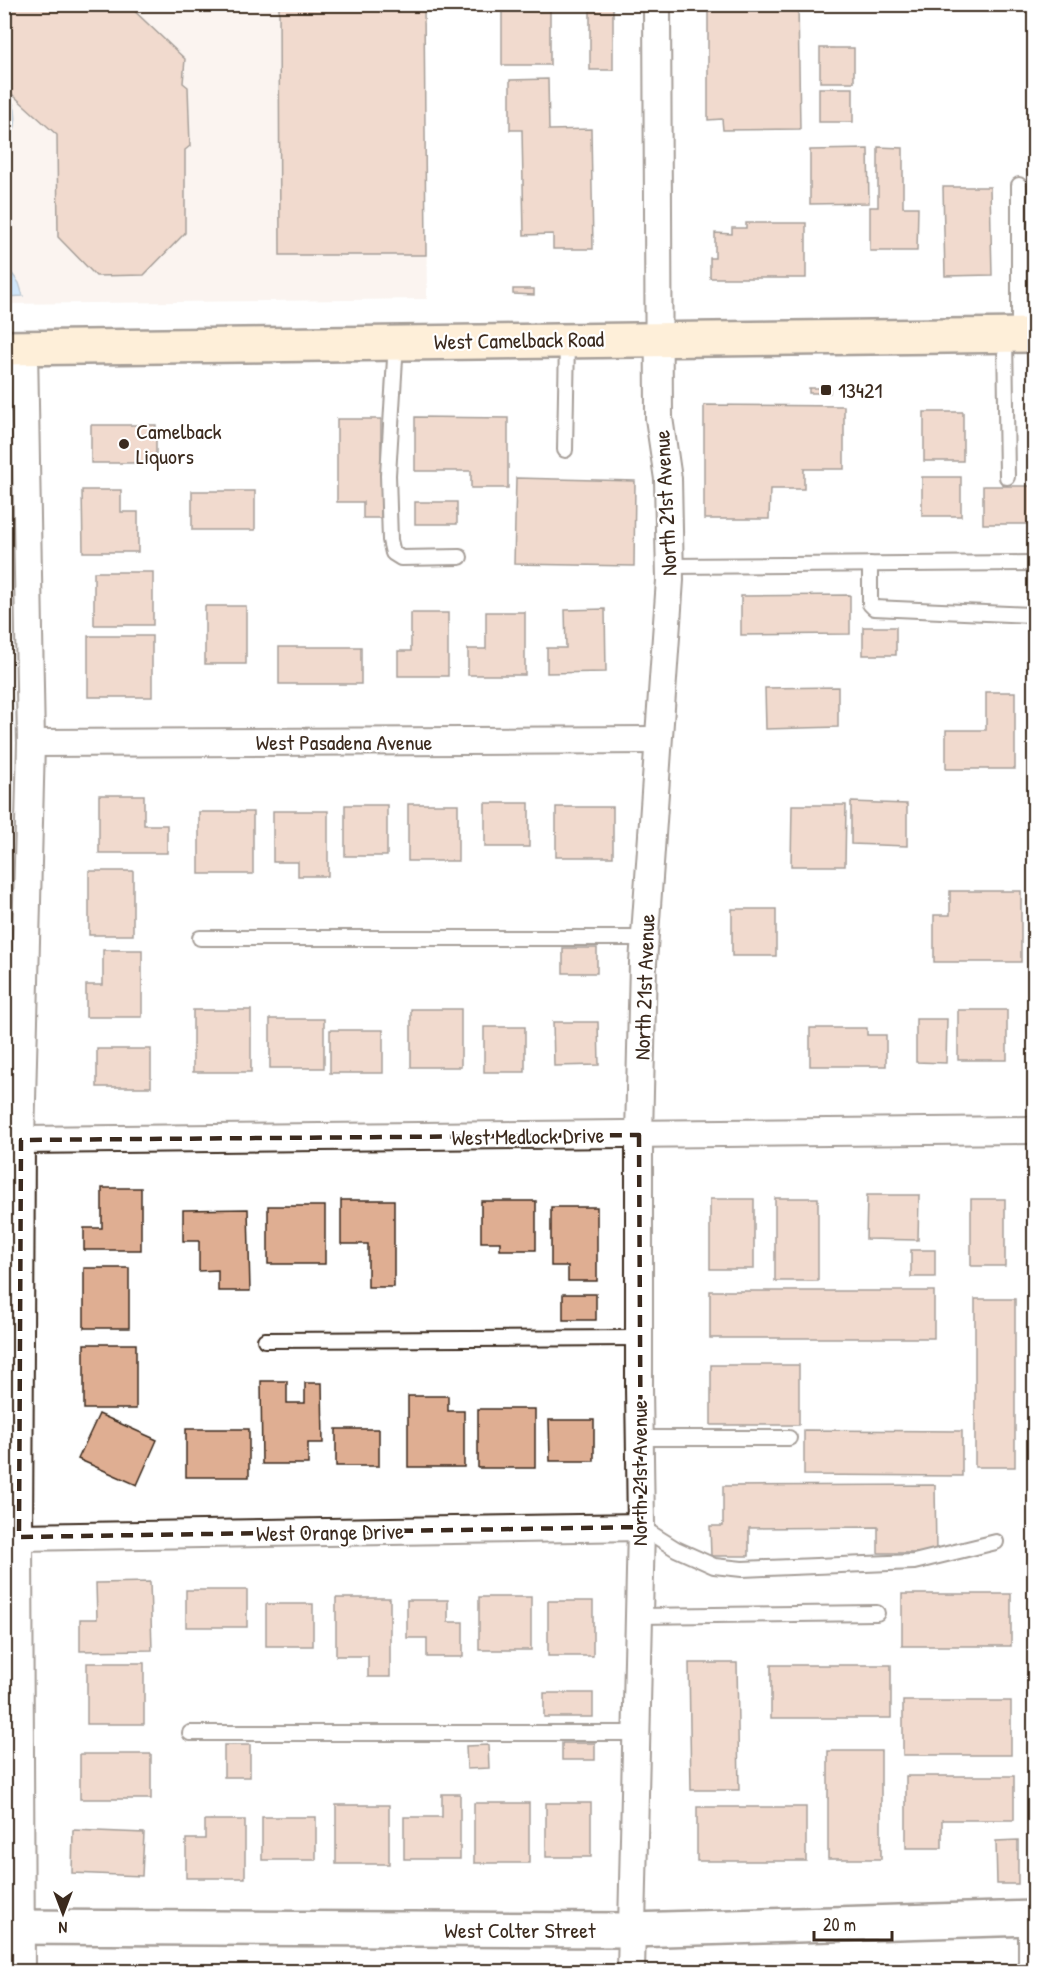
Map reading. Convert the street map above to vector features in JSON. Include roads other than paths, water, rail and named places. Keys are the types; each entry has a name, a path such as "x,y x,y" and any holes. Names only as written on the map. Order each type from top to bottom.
{"main road":[{"name":"West Camelback Road","path":"14,348 1020,335"}],"street":[{"name":"North 21st Avenue","path":"631,1971 641,1527 639,1135 645,938 670,566 668,479 659,418 657,4"},
{"path":"14,348 31,743 21,1140 19,1537 13,1927 21,1971"},
{"name":"West Pasadena Avenue","path":"31,743 658,741"},
{"name":"West Medlock Drive","path":"21,1140 1035,1130"},
{"name":"West Orange Drive","path":"19,1537 641,1527"},
{"name":"West Colter Street","path":"13,1927 631,1930 1030,1918"}],"lane":[{"path":"1007,477 1020,335 1019,185"},
{"path":"565,450 567,340"},
{"path":"396,342 388,475 390,540 393,552 402,558 460,557"},
{"path":"670,566 1035,563"},
{"path":"870,564 870,604 874,608 1031,615"},
{"path":"200,938 645,938"},
{"path":"265,1340 639,1338"},
{"path":"639,1438 789,1437"},
{"path":"641,1527 676,1549 714,1566 742,1569 914,1562 996,1542"},
{"path":"639,1616 877,1613"},
{"path":"190,1733 635,1733"},
{"path":"1026,1971 1030,1918"}],"water":[{"path":"4,91 13,103 16,118 13,132 5,145"},
{"path":"5,264 19,283 23,296 5,297"}],"place":[{"name":"13421","path":"826,390"},
{"name":"Camelback Liquors","path":"124,444"}]}
